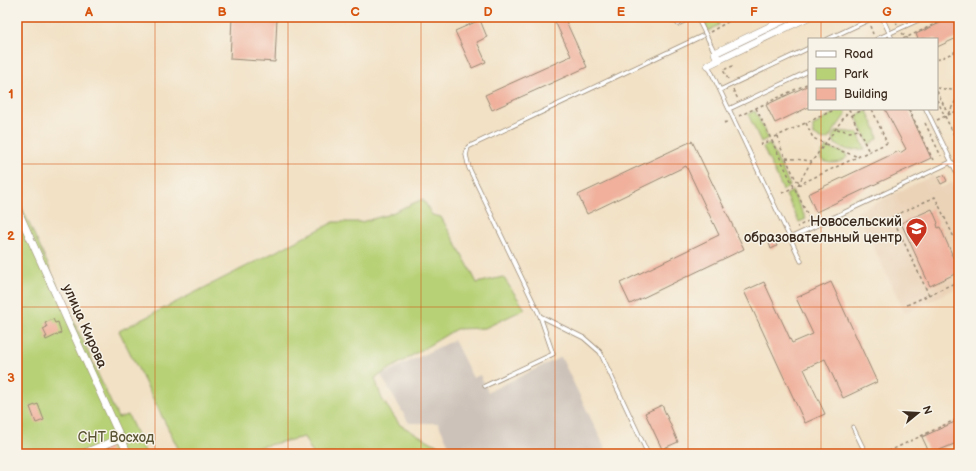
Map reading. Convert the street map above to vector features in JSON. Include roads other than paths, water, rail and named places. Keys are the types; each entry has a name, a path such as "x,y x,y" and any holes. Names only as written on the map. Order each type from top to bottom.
{"street":[{"path":"708,64 716,56 790,17"},
{"path":"716,56 808,17"},
{"name":"улица Кирова","path":"17,209 128,454"},
{"path":"82,454 121,438"}],"lane":[{"path":"678,24 692,17"},
{"path":"697,17 716,56"},
{"path":"830,38 875,17"},
{"path":"882,17 892,38"},
{"path":"876,38 925,17"},
{"path":"485,386 553,354 540,316 469,168 466,155 468,147 702,36"},
{"path":"720,90 808,48"},
{"path":"708,64 801,261"},
{"path":"729,109 808,71"},
{"path":"926,110 951,164 959,177"},
{"path":"790,238 951,164 959,162"},
{"path":"540,316 584,338 600,352 648,454"},
{"path":"853,427 866,454"}],"place":[{"name":"Новосельский образовательный центр","path":"917,248"}],"park label":[{"name":"СНТ Восход","path":"116,437"}]}
